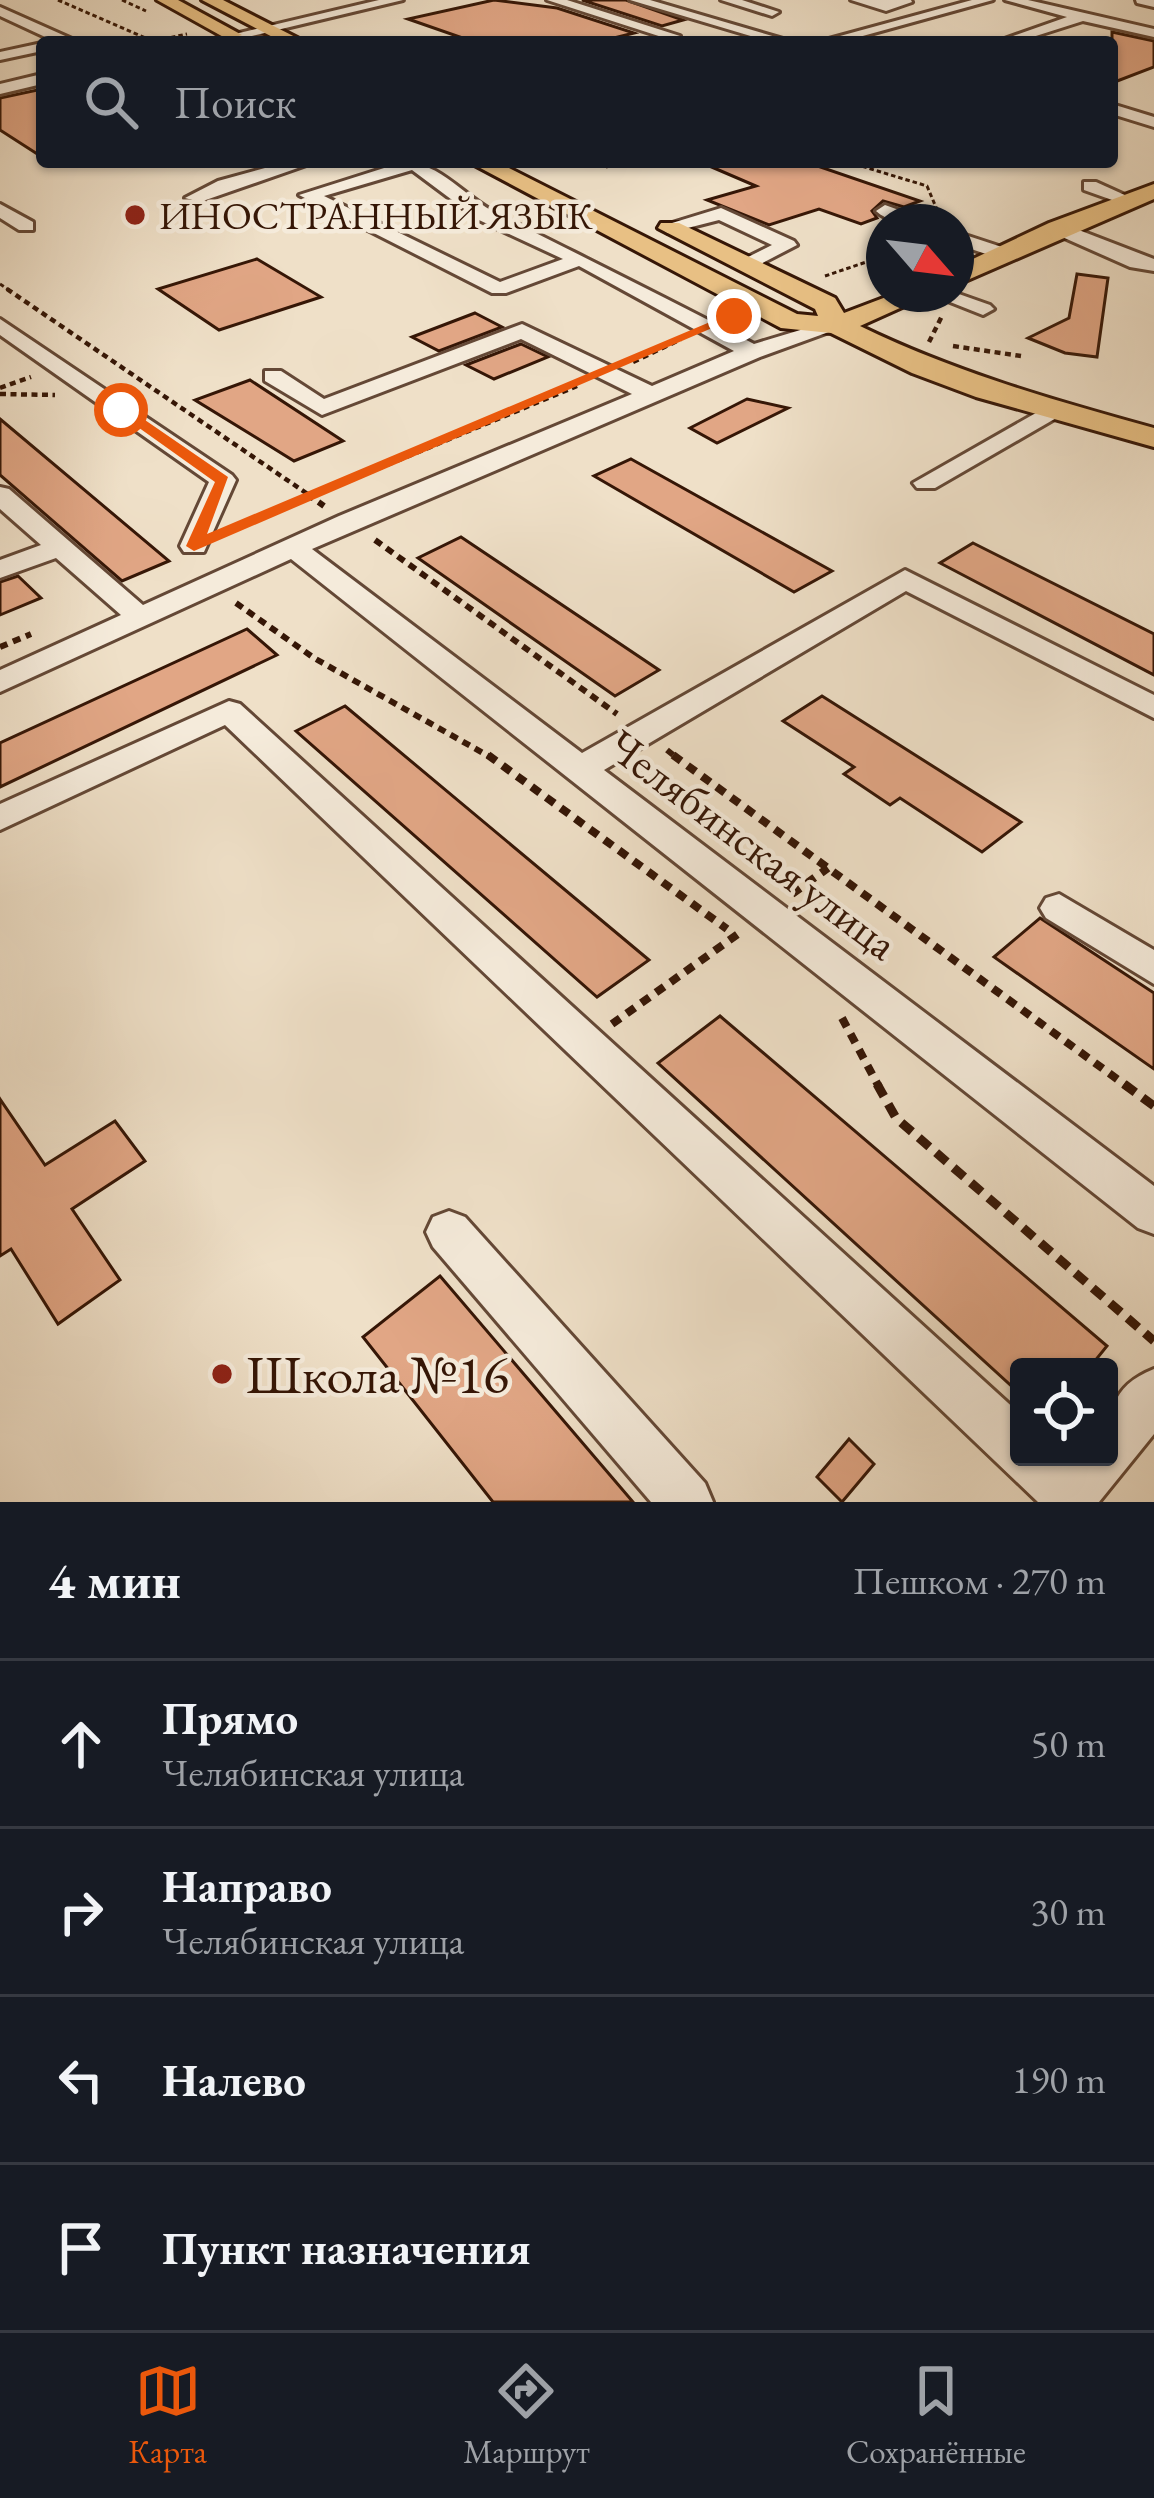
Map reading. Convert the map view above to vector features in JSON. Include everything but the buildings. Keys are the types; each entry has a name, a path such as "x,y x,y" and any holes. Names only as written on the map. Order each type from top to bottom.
{"main road":[{"path":"165,0 234,36"},
{"path":"210,0 283,36"},
{"path":"492,168 791,322 837,326 922,367 1050,412 1154,438"},
{"path":"974,269 1058,228 1154,191"},
{"path":"659,222 826,304 837,326"},
{"path":"837,326 872,312"}],"street":[{"path":"248,36 398,0"},
{"path":"553,0 673,36 720,23"},
{"path":"636,0 765,36"},
{"path":"727,0 772,12"},
{"path":"857,0 886,7 906,2 898,0"},
{"path":"848,36 987,0"},
{"path":"1011,0 1154,33"},
{"path":"1142,0 1154,3"},
{"path":"0,10 54,36"},
{"path":"1021,36 1082,16"},
{"path":"318,18 346,30"},
{"path":"0,56 36,48"},
{"path":"0,89 36,80"},
{"path":"1118,111 1154,122"},
{"path":"194,198 287,168"},
{"path":"397,168 308,195 499,289 580,259"},
{"path":"420,168 486,216 580,259 752,352"},
{"path":"1090,186 1129,201"},
{"path":"0,210 26,226"},
{"path":"659,222 721,214 787,245 747,266"},
{"path":"1058,228 1154,265"},
{"path":"974,244 1007,255"},
{"path":"974,307 983,309"},
{"path":"0,325 223,481 194,546"},
{"path":"0,682 349,522 752,352 837,326"},
{"path":"273,376 322,408 522,331 653,395"},
{"path":"926,483 1050,412"},
{"path":"0,495 142,620"},
{"path":"0,570 58,548"},
{"name":"Челябинская улица","path":"296,550 578,770 751,924 1154,1213"},
{"path":"578,770 905,579 1154,708"},
{"path":"0,818 229,710 1010,1440"},
{"path":"1059,908 1154,969"},
{"path":"449,1232 686,1502"},
{"path":"1118,1438 1154,1394"},
{"path":"1045,1466 1080,1485"}],"path":[{"path":"58,0 141,36"},
{"path":"868,168 927,186 935,204"},
{"path":"794,289 866,263"},
{"path":"0,284 349,522 1154,1106"},
{"path":"928,342 939,312"},
{"path":"194,546 609,373 704,328"},
{"path":"952,346 1021,356"},
{"path":"236,603 314,658 487,754 751,924"},
{"path":"0,647 39,631"},
{"path":"585,1044 828,868"},
{"path":"751,924 754,949"},
{"path":"826,1005 844,1019 896,1118 1154,1341"}],"place":[{"name":"ИНОСТРАННЫЙ ЯЗЫК","path":"135,215"},
{"name":"Школа №16","path":"222,1374"}],"route":[{"path":"121,410 223,481 194,546 734,316"}]}
